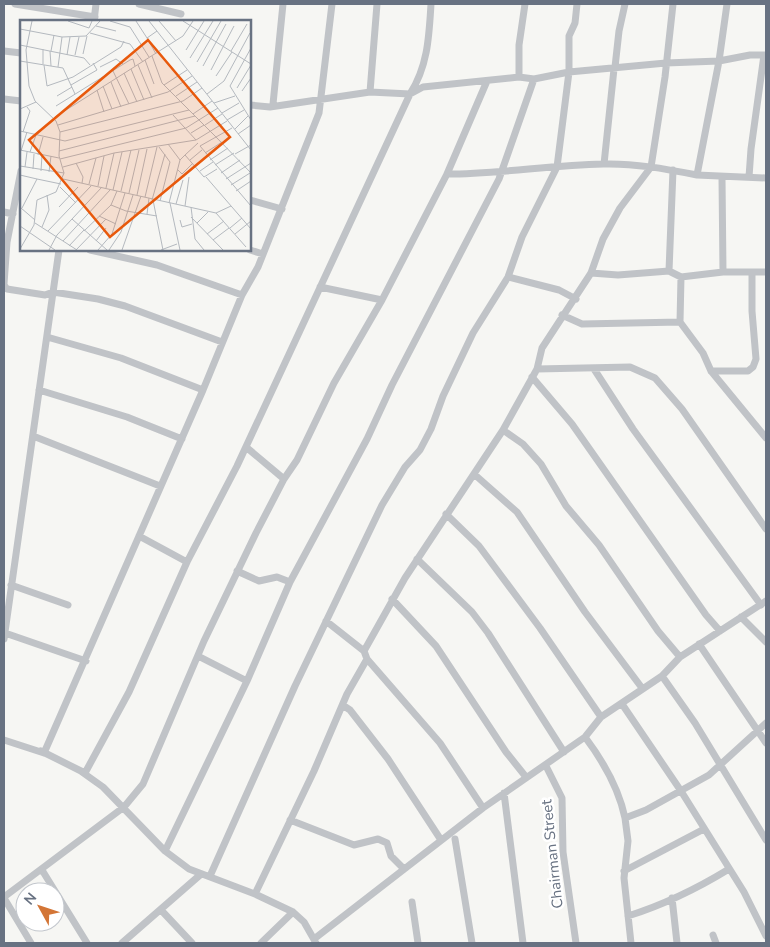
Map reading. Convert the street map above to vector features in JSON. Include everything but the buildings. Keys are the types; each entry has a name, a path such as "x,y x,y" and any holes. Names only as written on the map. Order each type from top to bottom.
{"street":[{"path":"14,4 94,19 96,4"},
{"path":"139,4 181,14"},
{"path":"273,104 283,4"},
{"path":"42,752 86,661 160,486 204,390 242,295 264,254 282,209 322,100 332,4"},
{"path":"370,92 377,4"},
{"path":"84,774 128,692 187,562 246,447 410,94 420,78 425,62 431,4"},
{"path":"519,77 519,45 525,4"},
{"path":"210,876 326,621 382,505 405,467 420,450 473,333 508,277 522,237 557,167 568,72 569,36 575,23 578,4"},
{"path":"604,164 619,31 625,4"},
{"path":"364,650 417,559 503,430 538,369 542,348 562,315 576,299 591,273 603,239 620,208 651,167 656,148 672,4"},
{"path":"697,176 719,61 727,4"},
{"path":"4,51 20,53"},
{"path":"251,105 270,107 273,104 322,100 370,92 410,94 424,87 519,77 534,78 568,72 666,62 719,61 750,55 765,55 751,148 749,177"},
{"path":"165,851 247,681 290,582 367,439 392,385 500,173 534,78"},
{"path":"31,943 4,897 42,870 69,846 124,807 143,784 237,571 284,480 297,460 334,384 382,300 447,174 487,81"},
{"path":"4,99 20,101"},
{"path":"447,174 500,173 526,168 604,164 651,167 697,176 766,178"},
{"path":"669,271 673,170"},
{"path":"20,176 4,284 7,289 45,295 53,292 125,306 222,342"},
{"path":"722,178 723,272"},
{"path":"251,200 282,209"},
{"path":"4,212 13,214"},
{"path":"251,250 264,254"},
{"path":"59,251 34,436 9,586 4,636 86,661"},
{"path":"94,251 157,265 242,295"},
{"path":"591,273 618,275 669,271 681,277 723,272 766,272"},
{"path":"711,371 748,371 753,367 756,359 752,311 752,272"},
{"path":"508,277 559,290 576,299"},
{"path":"681,277 680,322 703,353 711,371 766,438"},
{"path":"320,287 382,300"},
{"path":"562,315 582,324 680,322"},
{"path":"47,337 122,358 204,390"},
{"path":"538,369 630,367 655,378 682,409 766,529"},
{"path":"4,740 68,762 103,787 165,851 200,875 210,876 293,912 304,922 315,941 483,808 526,777 546,766 584,737 601,717 662,676 680,658 699,644 765,602 633,429 594,369"},
{"path":"532,377 572,424 706,615 720,631"},
{"path":"39,390 127,417 182,439"},
{"path":"503,430 523,444 541,464 566,506 599,544 658,631 680,658"},
{"path":"34,436 160,486"},
{"path":"246,447 284,480"},
{"path":"474,474 517,512 585,612 642,688"},
{"path":"446,514 479,546 540,628 601,717"},
{"path":"139,536 187,562"},
{"path":"417,559 472,612 488,633 564,752"},
{"path":"237,571 259,581 277,577 290,582"},
{"path":"9,586 68,605"},
{"path":"392,599 436,646 506,752 526,777"},
{"path":"741,617 766,642"},
{"path":"326,621 364,650 367,660 440,743 483,808"},
{"path":"699,644 766,743"},
{"path":"198,656 247,681"},
{"path":"255,894 344,706 347,694 367,660"},
{"path":"662,676 721,764 766,840"},
{"path":"622,704 681,791 744,892 766,936"},
{"path":"344,706 350,710 388,759 441,840"},
{"path":"625,818 646,810 709,775 766,723"},
{"path":"584,737 600,760 619,796 625,818 628,841 624,871 631,943"},
{"name":"Chairman Street","path":"546,766 562,798 563,852 576,943"},
{"path":"504,793 523,943"},
{"path":"290,820 354,845 380,840 387,843 391,856 404,869"},
{"path":"624,871 704,829"},
{"path":"455,838 472,943"},
{"path":"628,916 654,908 705,884 729,869"},
{"path":"42,870 87,943"},
{"path":"122,943 200,875"},
{"path":"672,898 676,943"},
{"path":"412,902 418,943"},
{"path":"161,910 192,943"},
{"path":"260,943 293,912"},
{"path":"713,935 716,943"}]}
